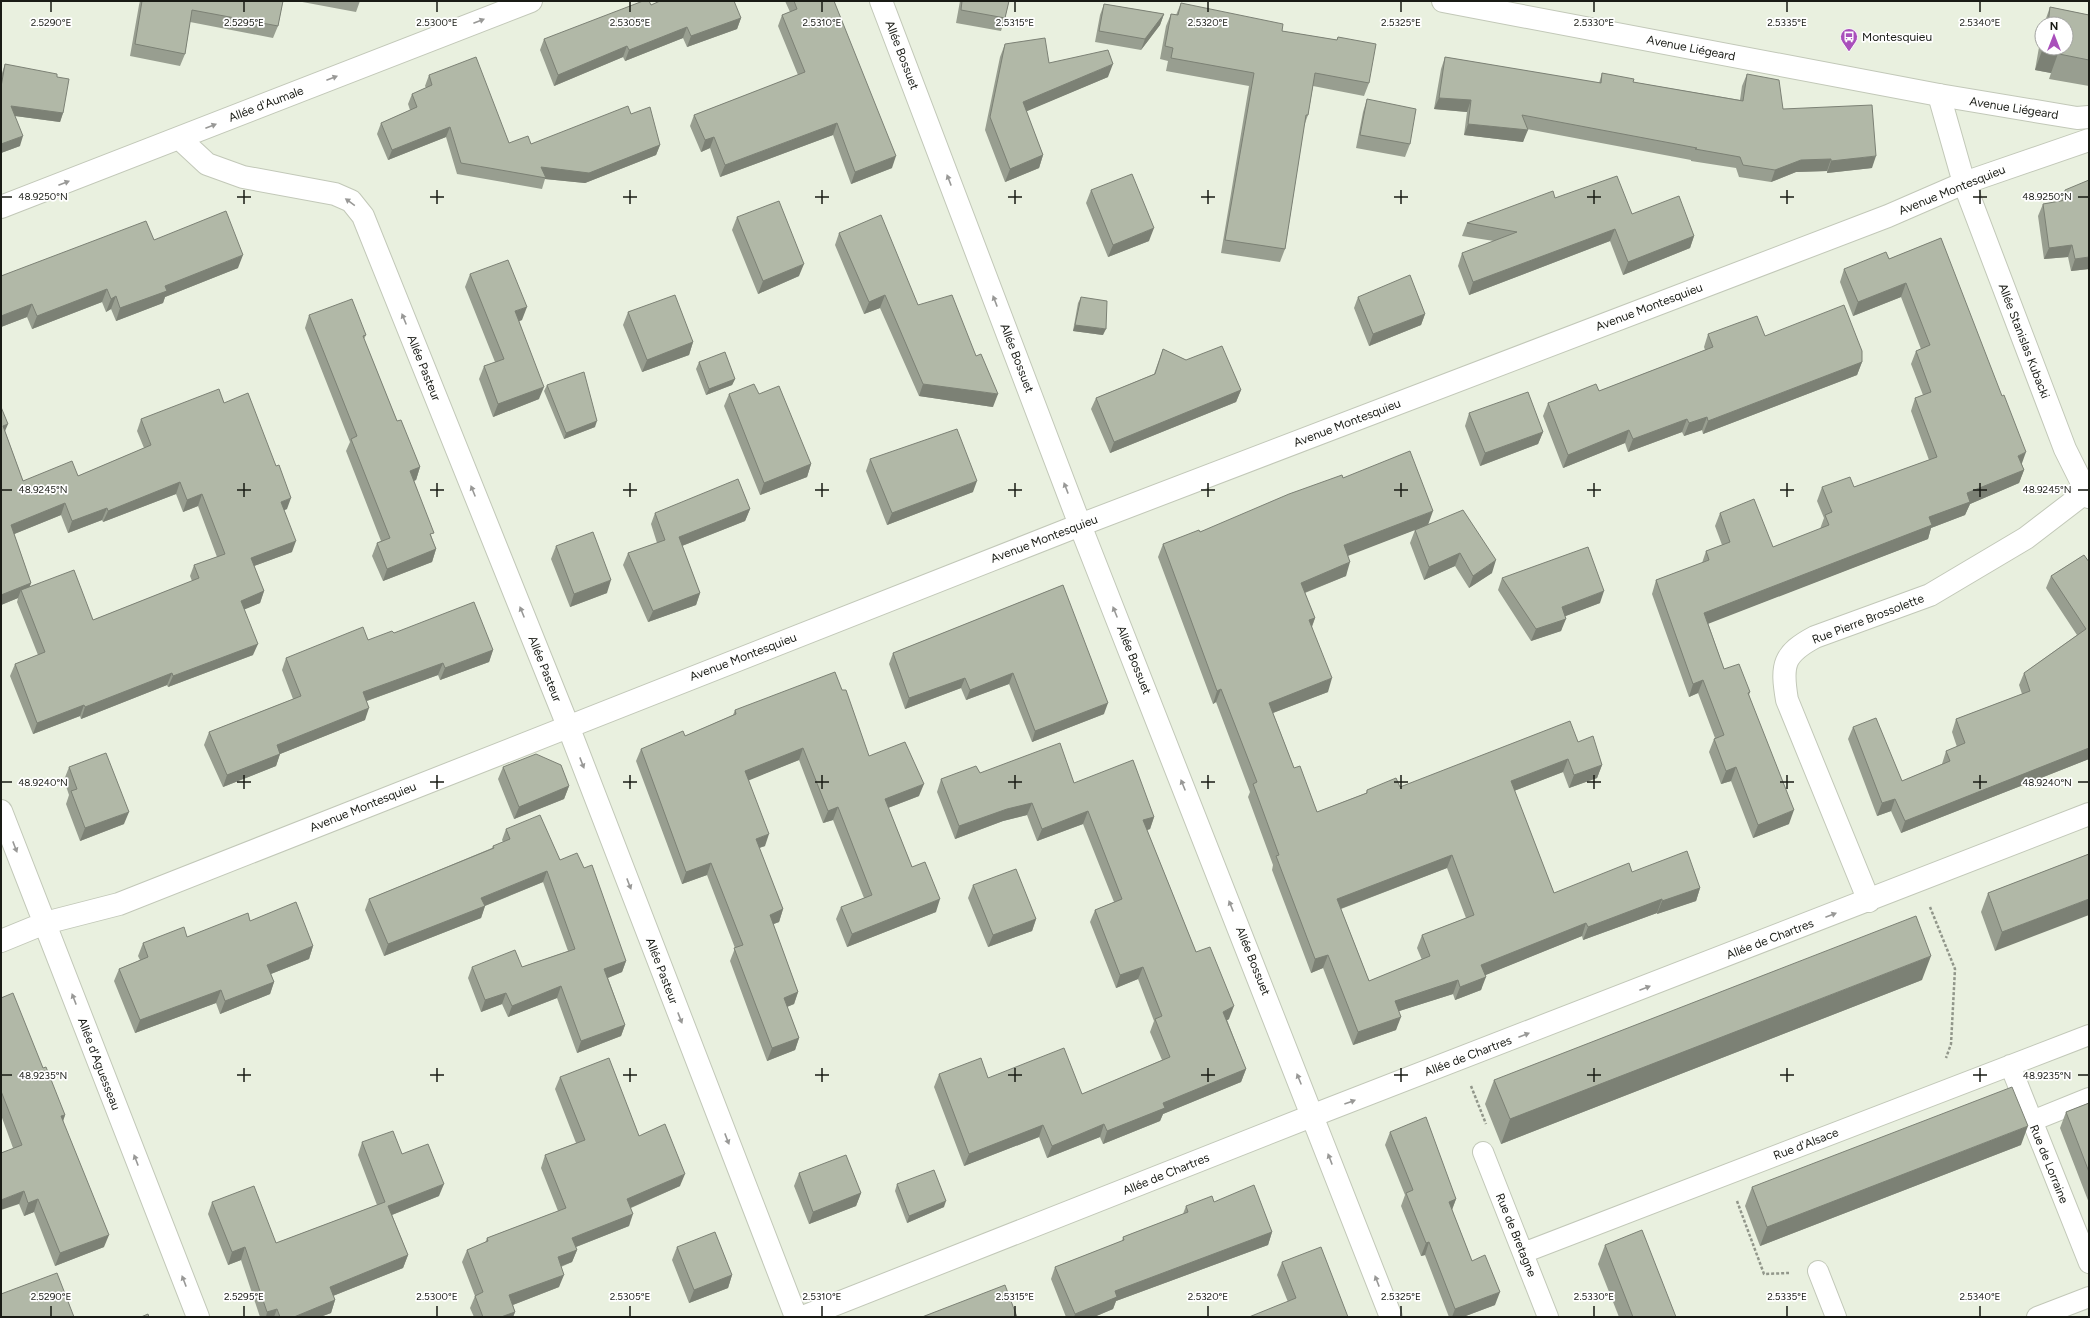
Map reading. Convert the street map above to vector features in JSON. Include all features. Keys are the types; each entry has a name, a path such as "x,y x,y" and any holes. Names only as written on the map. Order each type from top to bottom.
{"street":[{"name":"Allée d'Aumale","path":"1,207 531,1"},
{"name":"Allée Bossuet","path":"882,1 1080,525 1314,1116 1391,1317"},
{"name":"Avenue Liégeard","path":"1443,1 1940,96 2077,118 2089,117"},
{"path":"1940,96 1964,183"},
{"name":"Allée Pasteur","path":"179,138 207,164 242,178 335,194 351,202 363,216 568,726 796,1317"},
{"name":"Avenue Montesquieu","path":"1,941 45,923 120,904 1080,525 1888,216 1964,183 2089,140"},
{"name":"Allée Stanislas Kubacki","path":"1964,183 2065,449 2088,494"},
{"name":"Rue Pierre Brossolette","path":"1869,901 1787,700 1784,671 1789,657 1798,646 1815,637 1930,595 2026,538 2088,494"},
{"name":"Allée d'Aguesseau","path":"1,811 198,1317"},
{"name":"Allée de Chartres","path":"803,1317 2089,814"}],"lane":[{"name":"Rue d'Alsace","path":"1523,1253 2089,1034"},
{"name":"Rue de Lorraine","path":"2010,1065 2089,1264"},
{"path":"2032,1121 2089,1098"},
{"name":"Rue de Bretagne","path":"1483,1152 1548,1317"},
{"path":"1818,1271 1836,1317"},
{"path":"2036,1317 2089,1297"}],"path":[{"path":"1919,881 1955,969 1951,1044 1934,1094"},
{"path":"1460,1059 1495,1148 1483,1152"},
{"path":"1726,1175 1764,1274 1818,1271"}],"building":[{"path":"142,1 283,1 278,26 192,10 185,54 135,44"},
{"path":"643,1 649,1 651,5 660,1 734,1 741,18 691,36 687,27 629,50 627,46 558,75 544,39"},
{"path":"794,1 834,1 896,156 855,172 837,123 725,165 714,137 705,140 694,115 805,72 782,15 797,9"},
{"path":"962,1 1009,1 1005,18 961,10"},
{"path":"1181,3 1283,24 1282,31 1337,40 1338,37 1376,44 1369,83 1315,73 1308,115 1306,115 1285,249 1225,240 1254,73 1171,58 1173,48 1165,46 1171,14 1178,15"},
{"path":"1104,4 1164,14 1145,39 1099,31"},
{"path":"2050,7 2089,15 2089,60 2069,56 2074,56 2074,16 2049,16"},
{"path":"1045,38 1049,63 1108,50 1113,64 1023,102 1043,155 1010,169 990,117 1005,44"},
{"path":"476,57 509,143 528,136 531,144 628,106 631,114 650,107 660,145 589,173 541,167 546,178 461,163 450,127 392,150 381,123 417,107 412,94 432,85 429,75"},
{"path":"1445,57 1601,83 1602,73 1634,79 1633,82 1743,101 1747,74 1779,80 1783,109 1872,105 1876,156 1831,161 1831,159 1801,160 1775,170 1743,165 1740,157 1522,115 1528,130 1468,124 1471,100 1439,98"},
{"path":"5,64 57,74 57,77 69,79 63,113 11,106 23,136 1,144 1,87"},
{"path":"1367,99 1416,109 1410,144 1360,135"},
{"path":"1132,174 1154,228 1113,245 1091,190"},
{"path":"1617,176 1632,214 1679,196 1694,236 1628,262 1615,229 1473,282 1462,253 1517,232 1467,223 1553,191 1555,198"},
{"path":"2089,180 2089,257 2075,259 2072,245 2049,248 2043,204 2066,200 2065,190"},
{"path":"779,201 804,264 763,281 737,217"},
{"path":"226,211 243,255 165,286 167,291 120,308 116,296 111,299 107,289 37,316 32,304 1,316 1,276 146,221 154,240"},
{"path":"881,215 918,305 952,295 976,356 981,354 998,394 923,384 885,295 869,302 839,233"},
{"path":"1941,238 2002,396 2004,395 2026,452 2018,456 2024,470 1967,493 1970,502 1929,517 1932,525 1704,613 1724,669 1739,664 1750,692 1748,693 1794,810 1758,825 1736,767 1726,771 1714,739 1724,735 1703,680 1693,684 1656,580 1709,560 1706,551 1730,542 1720,513 1754,499 1773,547 1829,525 1825,515 1832,512 1822,487 1850,477 1854,487 1937,457 1915,398 1931,392 1916,351 1930,345 1906,283 1858,302 1844,269 1886,252 1889,259"},
{"path":"508,260 527,307 515,311 544,387 498,404 484,366 504,359 470,274"},
{"path":"1410,275 1425,314 1373,334 1358,297"},
{"path":"675,295 693,342 647,360 628,312"},
{"path":"1081,297 1107,301 1106,329 1075,325"},
{"path":"352,299 366,335 363,336 397,421 401,420 420,467 410,471 434,533 430,534 436,549 387,569 377,543 390,538 351,439 357,436 309,315"},
{"path":"1844,305 1862,351 1862,362 1708,421 1707,417 1689,423 1687,419 1633,439 1629,430 1568,455 1548,403 1596,384 1599,391 1713,347 1708,334 1757,316 1765,336"},
{"path":"1222,346 1241,390 1114,442 1096,398 1155,374 1163,349 1186,360"},
{"path":"725,352 735,379 709,389 699,362"},
{"path":"584,372 597,421 566,433 547,385"},
{"path":"754,384 759,394 779,386 811,464 764,483 729,394"},
{"path":"219,389 224,403 248,393 276,466 279,465 291,498 281,502 296,541 251,558 264,591 241,601 258,644 173,676 172,673 85,707 84,705 37,723 15,664 45,652 21,590 74,570 93,620 199,578 194,565 225,554 202,494 187,500 180,482 108,511 107,508 72,521 65,503 11,525 31,583 1,595 1,407 8,424 3,426 23,481 72,461 78,476 151,445 141,419"},
{"path":"1528,392 1543,432 1485,453 1469,413"},
{"path":"957,429 977,481 892,513 870,459"},
{"path":"1410,451 1433,511 1344,545 1350,562 1301,583 1315,618 1309,620 1332,678 1269,703 1294,768 1300,766 1317,812 1367,793 1367,790 1396,778 1400,787 1570,721 1578,742 1593,736 1602,765 1574,775 1568,759 1511,781 1554,893 1629,863 1632,872 1687,851 1700,888 1662,901 1662,899 1588,927 1586,923 1481,965 1486,977 1460,987 1458,980 1395,1001 1401,1017 1358,1032 1328,955 1315,959 1276,856 1279,855 1253,784 1257,782 1221,689 1217,691 1163,544 1199,530 1200,532 1289,494 1342,475 1343,478","holes":["1452,855 1474,915 1422,935 1430,956 1369,981 1337,899"]},
{"path":"738,479 750,509 679,537 700,593 653,611 628,553 665,540 655,513"},
{"path":"1463,510 1496,560 1473,576 1460,553 1429,567 1415,530"},
{"path":"593,532 611,580 574,594 556,546"},
{"path":"1588,547 1604,591 1562,607 1566,619 1536,629 1502,578"},
{"path":"2084,555 2089,562 2089,748 1905,821 1895,799 1882,803 1853,727 1876,718 1902,781 1950,761 1946,751 1965,743 1956,719 2030,691 2024,673 2086,629 2051,576"},
{"path":"1063,585 1108,703 1035,731 1013,673 970,690 965,678 909,698 893,653"},
{"path":"474,602 493,650 445,668 443,663 363,692 369,708 277,745 280,754 227,775 209,732 301,696 286,658 363,627 368,640 392,631 394,633"},
{"path":"835,672 842,690 846,690 869,756 905,742 924,784 885,799 912,867 925,862 940,899 852,934 841,907 872,895 838,807 828,811 803,748 745,771 769,834 756,839 783,909 770,915 798,992 784,998 799,1038 772,1048 734,948 743,945 711,863 686,872 641,749 683,731 685,736 736,714 735,710"},
{"path":"1060,743 1074,783 1133,760 1154,817 1143,820 1196,952 1210,947 1234,1006 1223,1012 1246,1069 1163,1103 1165,1108 1107,1131 1104,1124 1052,1146 1043,1125 969,1154 939,1074 981,1058 988,1078 1064,1048 1082,1094 1170,1057 1155,1019 1162,1016 1143,967 1120,975 1095,910 1122,899 1088,811 1042,829 1032,803 1007,809 959,826 941,779 976,766 980,773"},
{"path":"106,753 129,812 85,828 71,791 77,789 69,767"},
{"path":"536,754 561,765 569,786 519,807 503,767"},
{"path":"540,815 560,860 577,853 584,868 592,865 626,961 604,969 625,1025 581,1041 561,986 512,1006 506,993 485,1000 472,967 515,950 522,967 575,949 547,871 481,898 485,906 388,944 369,899 494,848 493,846 510,839 506,829"},
{"path":"2089,854 2089,899 2002,932 1988,893"},
{"path":"1016,869 1036,919 993,935 973,885"},
{"path":"296,902 313,946 267,965 274,982 225,1001 221,990 140,1020 119,969 148,957 143,943 184,927 187,937 248,913 250,921"},
{"path":"1916,916 1931,956 1510,1119 1494,1080"},
{"path":"13,993 43,1068 46,1067 65,1115 61,1116 109,1235 60,1253 38,1199 28,1203 24,1191 1,1200 1,1153 22,1145 1,1091 1,998"},
{"path":"609,1058 639,1136 665,1124 685,1174 627,1199 633,1214 572,1238 577,1250 558,1257 564,1275 509,1295 515,1312 501,1317 483,1317 475,1296 483,1292 467,1250 488,1241 487,1238 566,1208 545,1155 585,1140 560,1077"},
{"path":"2012,1087 2028,1126 1767,1227 1752,1187"},
{"path":"2089,1103 2089,1172 2066,1112"},
{"path":"1426,1117 1456,1199 1449,1202 1472,1261 1485,1255 1500,1292 1455,1309 1429,1242 1426,1243 1406,1193 1413,1190 1390,1132"},
{"path":"393,1131 402,1154 428,1144 444,1184 388,1206 408,1255 330,1287 335,1300 294,1317 280,1317 277,1309 267,1312 245,1247 232,1252 212,1202 254,1186 276,1243 385,1202 362,1142"},
{"path":"846,1155 861,1193 813,1212 799,1173"},
{"path":"934,1170 946,1201 909,1216 897,1184"},
{"path":"1254,1185 1272,1232 1115,1291 1117,1297 1075,1314 1055,1267 1124,1240 1123,1237 1188,1212 1186,1206 1212,1196 1214,1202"},
{"path":"1642,1230 1676,1317 1633,1317 1605,1245"},
{"path":"715,1232 732,1275 694,1290 677,1247"},
{"path":"1321,1247 1348,1317 1249,1317 1296,1298 1282,1262"},
{"path":"57,1273 74,1317 1,1317 1,1294"},
{"path":"1005,1285 1017,1317 922,1317"},
{"path":"148,1314 149,1317 141,1317"}],"place":[{"name":"Montesquieu","path":"1849,52"}]}
